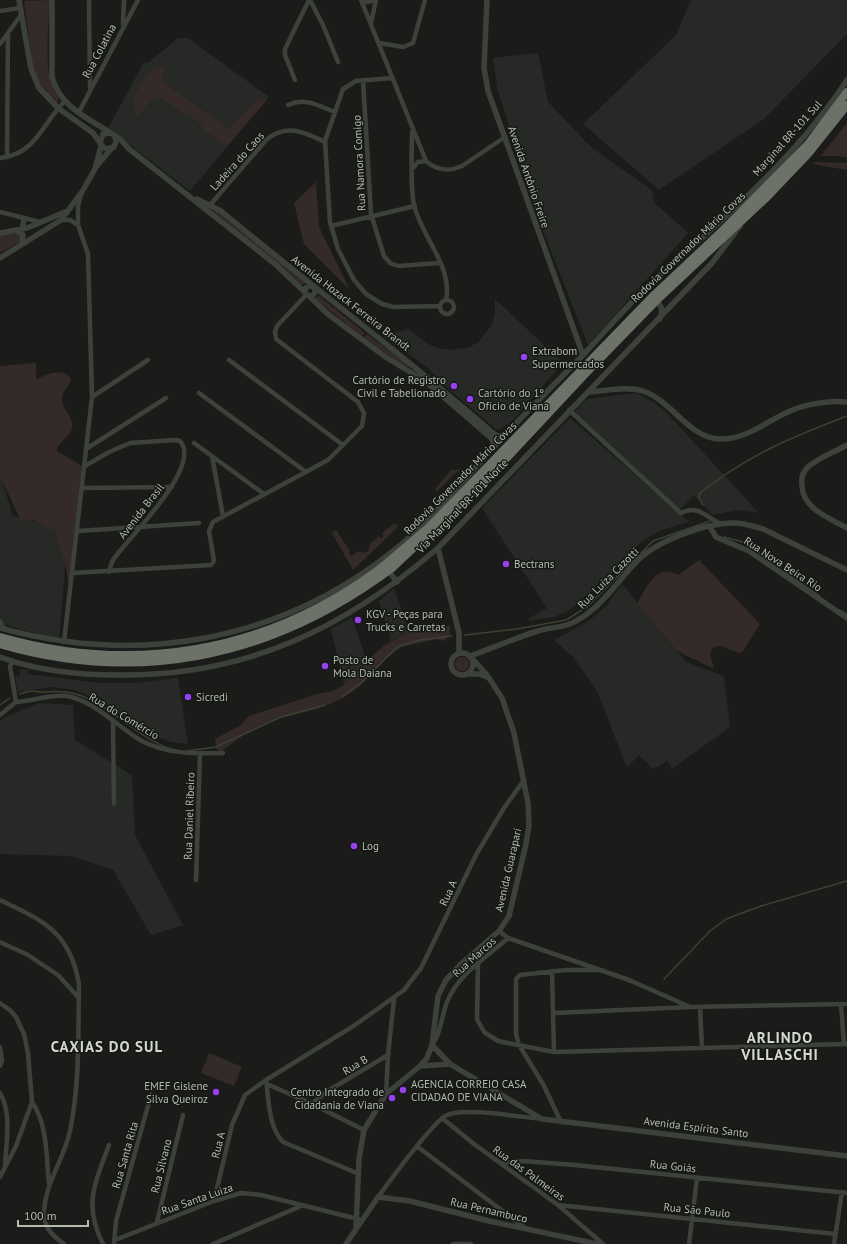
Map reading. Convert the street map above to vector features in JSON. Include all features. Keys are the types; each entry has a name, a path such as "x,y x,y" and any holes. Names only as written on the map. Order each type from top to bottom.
{"highway":[{"name":"Rodovia Governador Mário Covas","path":"0,644 65,659 96,662 164,660 208,654 248,644 302,624 354,595 379,574 386,564 429,527 652,296 720,233 809,142 847,92"},
{"name":"Rodovia Governador Mário Covas","path":"386,564 488,478 613,345 808,154 847,104"},
{"name":"Rodovia Governador Mário Covas","path":"0,637 39,648 96,655 162,654 200,649 258,634 280,626 335,599 379,574"}],"street":[{"path":"19,0 28,55 34,80 46,97 57,107 90,130 100,144 107,149 119,145 126,146"},
{"path":"0,258 61,220 82,192 95,169 112,148 116,140 112,134 64,102 56,90 52,77 52,0"},
{"path":"89,0 90,90"},
{"path":"123,27 124,0"},
{"name":"Rua Colatina","path":"79,112 138,0"},
{"path":"309,0 323,25 338,62"},
{"path":"294,80 285,49 309,0"},
{"path":"361,0 367,2 375,0 371,23"},
{"path":"361,0 426,161 437,168 454,169 462,166 505,138"},
{"path":"379,43 403,47 413,43 425,0"},
{"name":"Avenida Antônio Freire","path":"487,0 485,24 485,74 488,91 583,355"},
{"path":"0,11 20,8"},
{"path":"0,44 21,15"},
{"path":"8,34 8,157"},
{"path":"393,78 356,80 345,86 325,142 328,209 331,226 338,248 354,280 371,298 388,306 400,308 440,306"},
{"name":"Rua Namora Comigo","path":"364,80 372,216 384,256 390,263 401,266 440,263"},
{"name":"Marginal BR-101 Sul","path":"2,628 64,642 133,646 194,640 255,625 296,610 386,564 435,513 505,435 583,355 639,294 726,217 764,180 827,109 847,80"},
{"path":"0,158 8,157 28,148 57,107 64,102"},
{"path":"288,105 299,102 307,102 335,112"},
{"path":"412,128 415,206 440,263 446,281 446,300"},
{"name":"Ladeira do Caos","path":"210,204 266,140 273,135 285,130 299,130 325,142"},
{"path":"95,169 103,134 112,134"},
{"name":"Avenida Hozack Ferreira Brandt","path":"112,134 122,140 126,146 279,268 352,332 438,392 491,438 493,441 493,448"},
{"path":"413,168 418,162 426,161"},
{"name":"Avenida Hozack Ferreira Brandt","path":"181,189 221,211 445,391 493,433 498,436 505,435"},
{"path":"64,642 83,488 92,397 88,254 78,225 78,206 82,192"},
{"path":"331,226 415,206"},
{"path":"0,233 20,230 42,223 67,211"},
{"path":"0,212 24,220 42,223"},
{"name":"Via Marginal BR-101 Norte","path":"0,657 65,672 97,675 166,673 228,664 265,653 302,638 349,614 398,582 438,548 569,410 660,319 717,257 749,213"},
{"path":"22,243 23,236 20,230 24,220"},
{"path":"61,220 70,220 78,225"},
{"path":"72,573 210,566 214,561 209,528 213,522 328,460 360,428 364,423 364,413 361,404 278,342 275,336 277,326 307,294 305,290 307,287 313,286"},
{"path":"639,294 651,296"},
{"path":"446,300 453,304 452,311 445,313 440,310 440,306 442,301 446,300"},
{"path":"658,302 662,309 660,319"},
{"path":"92,397 148,360"},
{"path":"229,360 343,445"},
{"path":"588,392 628,389 641,391 660,399 698,432 712,438 722,439 746,434 800,408 847,402"},
{"path":"438,392 442,393 445,391"},
{"path":"199,393 306,472"},
{"path":"86,449 166,398"},
{"path":"569,410 681,513 692,509 699,510 707,517 721,524"},
{"name":"Avenida Brasil","path":"85,466 109,452 130,443 180,441 183,446 183,459 172,486 141,528 114,560 109,572"},
{"path":"194,443 264,494"},
{"path":"847,445 810,466 803,474 801,480 802,492 809,504 847,528"},
{"path":"212,456 223,516"},
{"path":"83,488 172,486"},
{"path":"78,531 199,523"},
{"name":"Rua Luíza Cazotti","path":"470,656 537,631 563,626 576,621 588,614 645,554 668,540 710,526 721,524 741,524 763,529 847,570"},
{"name":"Rua Nova Beira Rio","path":"710,526 716,537 749,551 847,618"},
{"path":"438,548 458,633 459,653"},
{"path":"386,564 398,582"},
{"path":"0,621 2,628"},
{"path":"465,674 473,665 470,656 465,653 459,653 452,658 451,667 457,674 465,674 479,674 489,678"},
{"name":"Avenida Guarapari","path":"432,1045 437,1002 446,980 462,963 499,930 511,911 528,834 529,815 525,780 516,740 504,702 489,678 470,656"},
{"path":"0,715 16,702 10,666 12,661"},
{"name":"Rua do Comércio","path":"16,702 35,701 55,696 68,696 89,705 140,740 155,746 171,751 200,754 223,753"},
{"path":"113,721 114,804"},
{"name":"Rua Daniel Ribeiro","path":"196,880 200,754"},
{"name":"Rua A","path":"214,1200 232,1125 245,1095 394,999 404,990 421,968 476,855 504,808 525,780"},
{"path":"0,900 40,919 63,942 74,963 79,984 77,1084 74,1111 68,1143 49,1183"},
{"name":"Rua Marcos","path":"432,1045 440,1032 447,1002 460,979 508,938 499,930"},
{"path":"508,938 658,991 690,1007"},
{"path":"0,942 28,955 58,975 79,998"},
{"path":"566,970 568,959"},
{"path":"478,964 476,1011 480,1026 484,1032 498,1041 554,1052 845,1044 844,1004 690,1007 554,1013"},
{"path":"561,1122 543,1084 519,1045 516,1034 516,979 520,975 566,970 602,970"},
{"path":"552,972 554,1052"},
{"path":"386,1094 388,1055 394,999"},
{"path":"0,1003 11,1011 16,1017 24,1034 28,1053 32,1102 40,1118 45,1141 49,1183 44,1209 45,1222 50,1232 64,1244"},
{"path":"700,1007 702,1048"},
{"path":"356,1228 358,1218 360,1151 364,1130 386,1094 420,1066 427,1058 432,1045"},
{"name":"Avenida Espírito Santo","path":"432,1045 450,1064 542,1119"},
{"path":"0,1047 2,1061 0,1066"},
{"name":"Rua B","path":"312,1104 326,1092 388,1055"},
{"path":"420,1066 450,1064"},
{"path":"266,1082 364,1130"},
{"path":"266,1082 274,1127 278,1136 283,1142 359,1174"},
{"path":"0,1093 4,1101 7,1118 5,1167"},
{"name":"Rua Santa Rita","path":"115,1242 116,1221 151,1096"},
{"path":"0,1177 16,1146 32,1102"},
{"name":"Avenida Espírito Santo","path":"442,1118 451,1114 462,1113 542,1119 847,1156"},
{"name":"Rua Silvano","path":"157,1222 183,1115"},
{"path":"346,1244 378,1197 442,1118"},
{"name":"Rua das Palmeiras","path":"442,1118 474,1144 558,1205 603,1244"},
{"path":"103,1244 94,1222 92,1198 109,1145"},
{"path":"418,1147 525,1228"},
{"name":"Rua Goiás","path":"502,1163 523,1161 844,1193 834,1244"},
{"path":"689,1244 697,1178"},
{"name":"Rua Santa Luiza","path":"115,1242 157,1222 214,1200 230,1195 250,1193 358,1218"},
{"name":"Rua Pernambuco","path":"378,1197 410,1201 597,1244"},
{"name":"Rua São Paulo","path":"558,1205 835,1234"},
{"path":"214,1244 301,1206"},
{"path":"453,1244 470,1244"}],"shaded area":[{"path":"50,0 47,51 53,89 59,98 57,105 41,87 33,68 24,1"},
{"path":"691,0 847,0 847,34 764,119 659,190 583,124 676,35"},
{"path":"178,38 188,38 269,97 190,191 108,128 144,62 148,63"},
{"path":"538,53 548,102 592,148 652,190 654,202 688,233 588,345 535,210 497,87 493,58"},
{"path":"167,67 160,80 229,129 259,98 267,100 227,146 201,128 203,126 188,114 186,115 162,98 152,100 136,117 133,99 147,75 156,68"},
{"path":"847,123 847,158 838,156 821,156"},
{"path":"815,162 847,163 847,170 812,164"},
{"path":"316,182 319,227 350,290 304,244 294,203"},
{"path":"209,208 218,211 306,283 301,285 282,267"},
{"path":"15,232 20,234 21,241 0,253 0,235"},
{"path":"318,295 365,333 362,336 315,299"},
{"path":"495,299 563,363 514,419 500,430 496,429 453,393 427,367 383,336 408,329 430,345 438,348 452,350 470,347 478,342 492,325 495,312"},
{"path":"367,334 415,370 396,361 364,337"},
{"path":"36,363 36,379 59,372 67,375 71,379 62,399 64,408 72,422 71,431 57,448 57,451 82,466 69,586 66,568 56,531 33,520 21,521 0,476 0,366"},
{"path":"636,393 653,402 666,412 759,513 738,510 712,515 694,495 681,509 678,508 573,413 587,399"},
{"path":"570,418 689,522 661,530 642,541 606,579 568,611 554,617 529,621 528,619 547,608 482,508"},
{"path":"460,469 437,491 435,489 451,470"},
{"path":"0,474 13,516 68,530 59,640 0,623"},
{"path":"395,523 398,527 353,570 332,533 336,530 350,551 348,552 351,556 358,551 363,553 368,551 370,544 379,536 381,538 384,536 382,533"},
{"path":"699,560 760,624 743,651 739,653 721,646 714,647 710,653 714,669 677,651 637,603 653,578 658,574 670,572 678,575"},
{"path":"622,584 686,662 724,676 730,727 672,769 667,761 653,769 639,755 627,768 597,691 573,657 554,640 585,623 596,615 606,606"},
{"path":"394,588 409,632 391,641 379,601"},
{"path":"352,617 367,662 344,685 331,629"},
{"path":"450,626 450,635 444,641 437,639 401,647 388,657 360,686 343,698 320,708 274,720 244,735 220,752 216,748 215,739 241,725 249,716 317,694 333,691 344,685 367,662 366,659 385,645 409,632"},
{"path":"459,657 465,657 469,661 469,667 465,671 459,671 455,667 455,661"},
{"path":"20,669 28,670 27,674 100,683 136,683 178,678 188,744 171,742 155,736 95,698 74,690 52,687 18,692 15,677 20,676"},
{"path":"39,703 73,705 75,740 132,775 135,835 183,925 151,935 113,870 71,856 0,854 0,721 7,716"},
{"path":"209,1053 242,1067 234,1086 201,1073"}],"waterway":[{"path":"703,505 699,497 700,493 735,468 770,448 847,416"},
{"path":"465,635 517,629 566,620 587,607 653,541 710,521"},
{"path":"724,537 743,542 756,550 771,563"},
{"path":"785,572 820,596"},
{"path":"840,610 847,614"},
{"path":"343,696 362,682 397,647 420,640 452,636"},
{"path":"20,694 31,691 60,692 82,696 105,708 148,738 171,749"},
{"path":"0,705 10,698"},
{"path":"187,751 216,747 281,717 325,705"},
{"path":"664,979 710,931 726,919 761,906 847,881"}],"place":[{"name":"Extrabom Supermercados","path":"524,357"},
{"name":"Cartório de Registro Civil e Tabelionado","path":"454,386"},
{"name":"Cartório do 1º Ofício de Viana","path":"470,399"},
{"name":"Bectrans","path":"506,564"},
{"name":"KGV - Peças para Trucks e Carretas","path":"358,620"},
{"name":"Posto de Mola Daiana","path":"325,666"},
{"name":"Sicredi","path":"188,697"},
{"name":"Log","path":"354,846"},
{"name":"AGENCIA CORREIO CASA CIDADAO DE VIANA","path":"403,1090"},
{"name":"EMEF Gislene Silva Queiroz","path":"216,1092"},
{"name":"Centro Integrado de Cidadania de Viana","path":"392,1098"}],"district":[{"name":"ARLINDO VILLASCHI","path":"780,1046"},
{"name":"CAXIAS DO SUL","path":"107,1047"}]}
